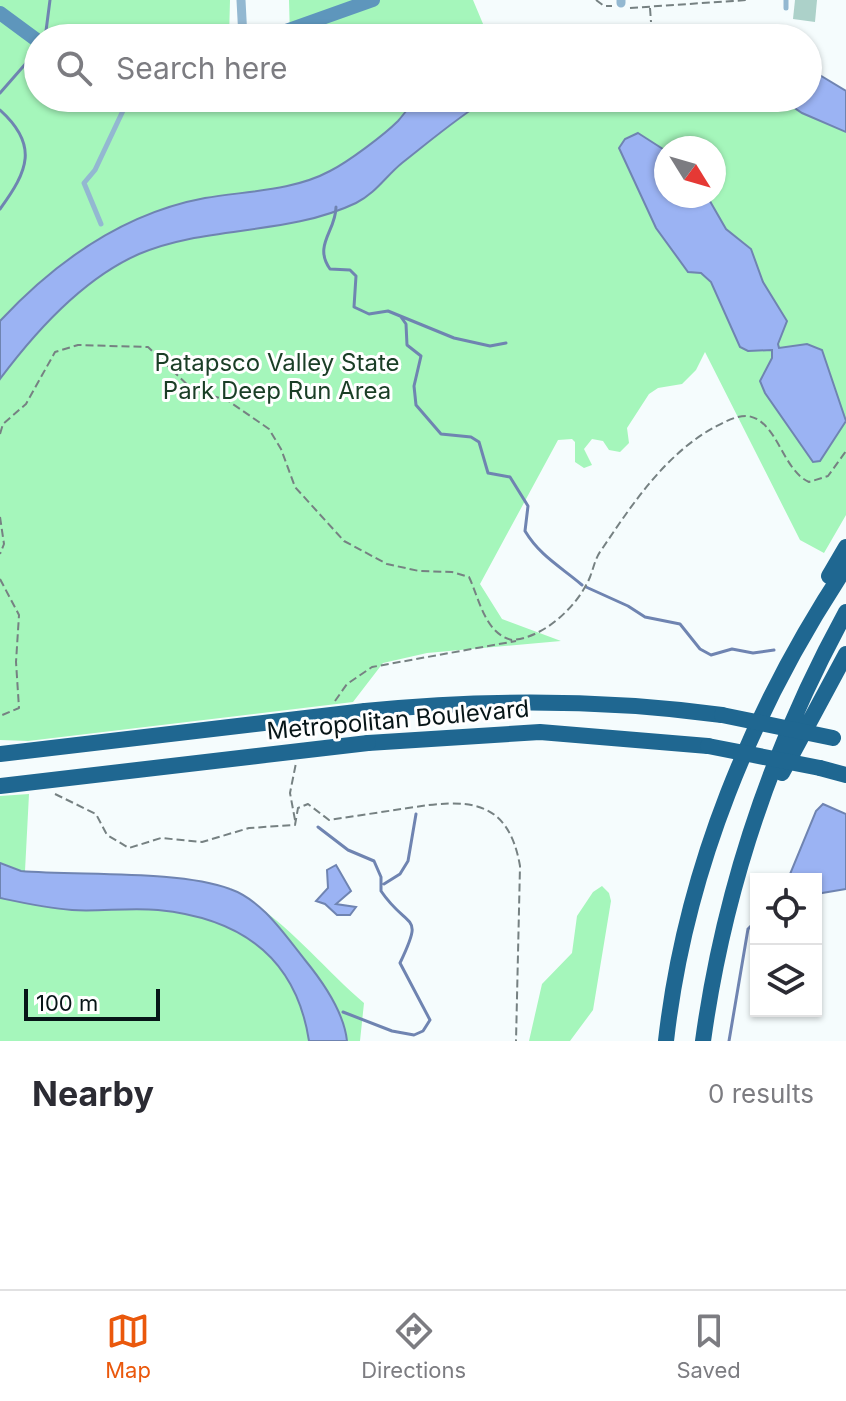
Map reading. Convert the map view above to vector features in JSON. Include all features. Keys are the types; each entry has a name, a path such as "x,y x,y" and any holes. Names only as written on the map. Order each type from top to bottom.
{"highway":[{"path":"808,628 820,593 846,547"},
{"path":"666,1041 679,957 713,834 753,736 808,628 846,567"},
{"path":"703,1041 725,919 755,812 795,714 846,612"},
{"path":"725,919 775,787 811,714 846,654"},
{"name":"Metropolitan Boulevard","path":"0,754 365,711 545,701 608,702 722,715 840,740"},
{"name":"Metropolitan Boulevard","path":"0,786 368,743 540,732 708,746 846,775"}],"street":[{"path":"241,0 242,24"},
{"path":"305,24 373,0"},
{"path":"0,13 24,31"}],"lane":[{"path":"786,0 786,8"},
{"path":"101,224 84,183 95,170 122,112"}],"path":[{"path":"596,0 604,6 747,0"},
{"path":"663,0 663,5"},
{"path":"650,6 651,22"},
{"path":"0,434 3,424 26,404 55,352 78,345 148,347 194,391 227,400 269,429 281,449 295,487 333,532 387,564 469,577 477,601 505,639 520,639 541,631 565,611 586,583 598,555 664,465 683,447 723,423 743,416 756,420 795,473 809,482 828,476 846,451"},
{"path":"0,517 4,544 0,554"},
{"path":"0,579 19,615 16,662 19,708 0,716"},
{"path":"54,793 96,814 107,835 129,848 161,838 202,842 249,828 295,825 298,808 308,804 329,820 437,803 484,807 505,823 516,844 520,866 516,1041"}],"green space":[{"name":"Patapsco Valley State Park Deep Run Area","path":"0,0 230,0 229,24 24,24 24,112 460,112 463,116 469,112 801,112 846,132 846,515 824,553 800,540 705,352 696,370 682,384 658,388 649,394 627,428 629,443 620,452 609,450 603,441 592,439 584,449 592,465 584,468 575,462 575,442 572,439 558,440 480,584 502,619 561,641 427,653 383,663 353,702 28,741 0,740"},
{"path":"289,0 473,0 483,24 290,24"},
{"path":"29,794 25,871 164,877 192,880 234,891 286,928 364,1003 360,1041 0,1041 0,796"},
{"path":"602,886 609,893 611,901 593,1010 570,1041 529,1041 542,984 572,953 577,916 593,892"}],"water":[{"path":"822,76 846,91 846,132 802,113 822,112"},
{"path":"405,112 468,112 356,203 303,221 192,238 139,254 119,264 62,308 0,379 0,321 44,279 93,243 147,215 175,205 316,178 356,155"},
{"path":"638,133 654,143 654,208 714,208 726,229 751,249 763,282 787,321 779,348 807,344 822,350 846,421 820,461 813,462 765,393 760,381 772,358 772,350 748,351 740,347 711,282 701,273 688,272 656,228 619,148 625,139"},
{"path":"823,804 846,814 846,889 822,893 822,873 790,873 816,811"},
{"path":"0,863 21,871 184,879 242,894 272,919 319,978 337,1008 347,1041 309,1041 302,1011 277,964 238,933 187,914 136,909 72,910 0,898"},
{"path":"336,865 351,891 336,904 356,907 350,915 337,915 325,904 316,901 328,888 327,870"}],"building":[{"path":"795,0 817,0 815,22 793,19"}],"waterway":[{"path":"47,24 50,0"},
{"path":"0,93 24,66"},
{"path":"0,110 12,123 25,147 23,170 0,209"},
{"path":"336,207 324,245 325,260 330,269 350,270 356,276 354,307 369,314 388,311 454,338 490,346 506,343"},
{"path":"401,317 406,324 407,345 421,356 414,386 416,405 441,434 471,437 479,442 488,473 510,477 528,506 525,531 531,540 582,585"},
{"path":"586,587 645,617 680,624 700,649 711,655 732,649 753,653 774,650"},
{"path":"384,884 400,874 408,861 416,814"},
{"path":"318,827 348,850 374,861 381,877 381,891 410,922 411,935 400,963 430,1020 423,1031 414,1035 392,1031 343,1012"},
{"path":"729,1041 750,927"}]}
